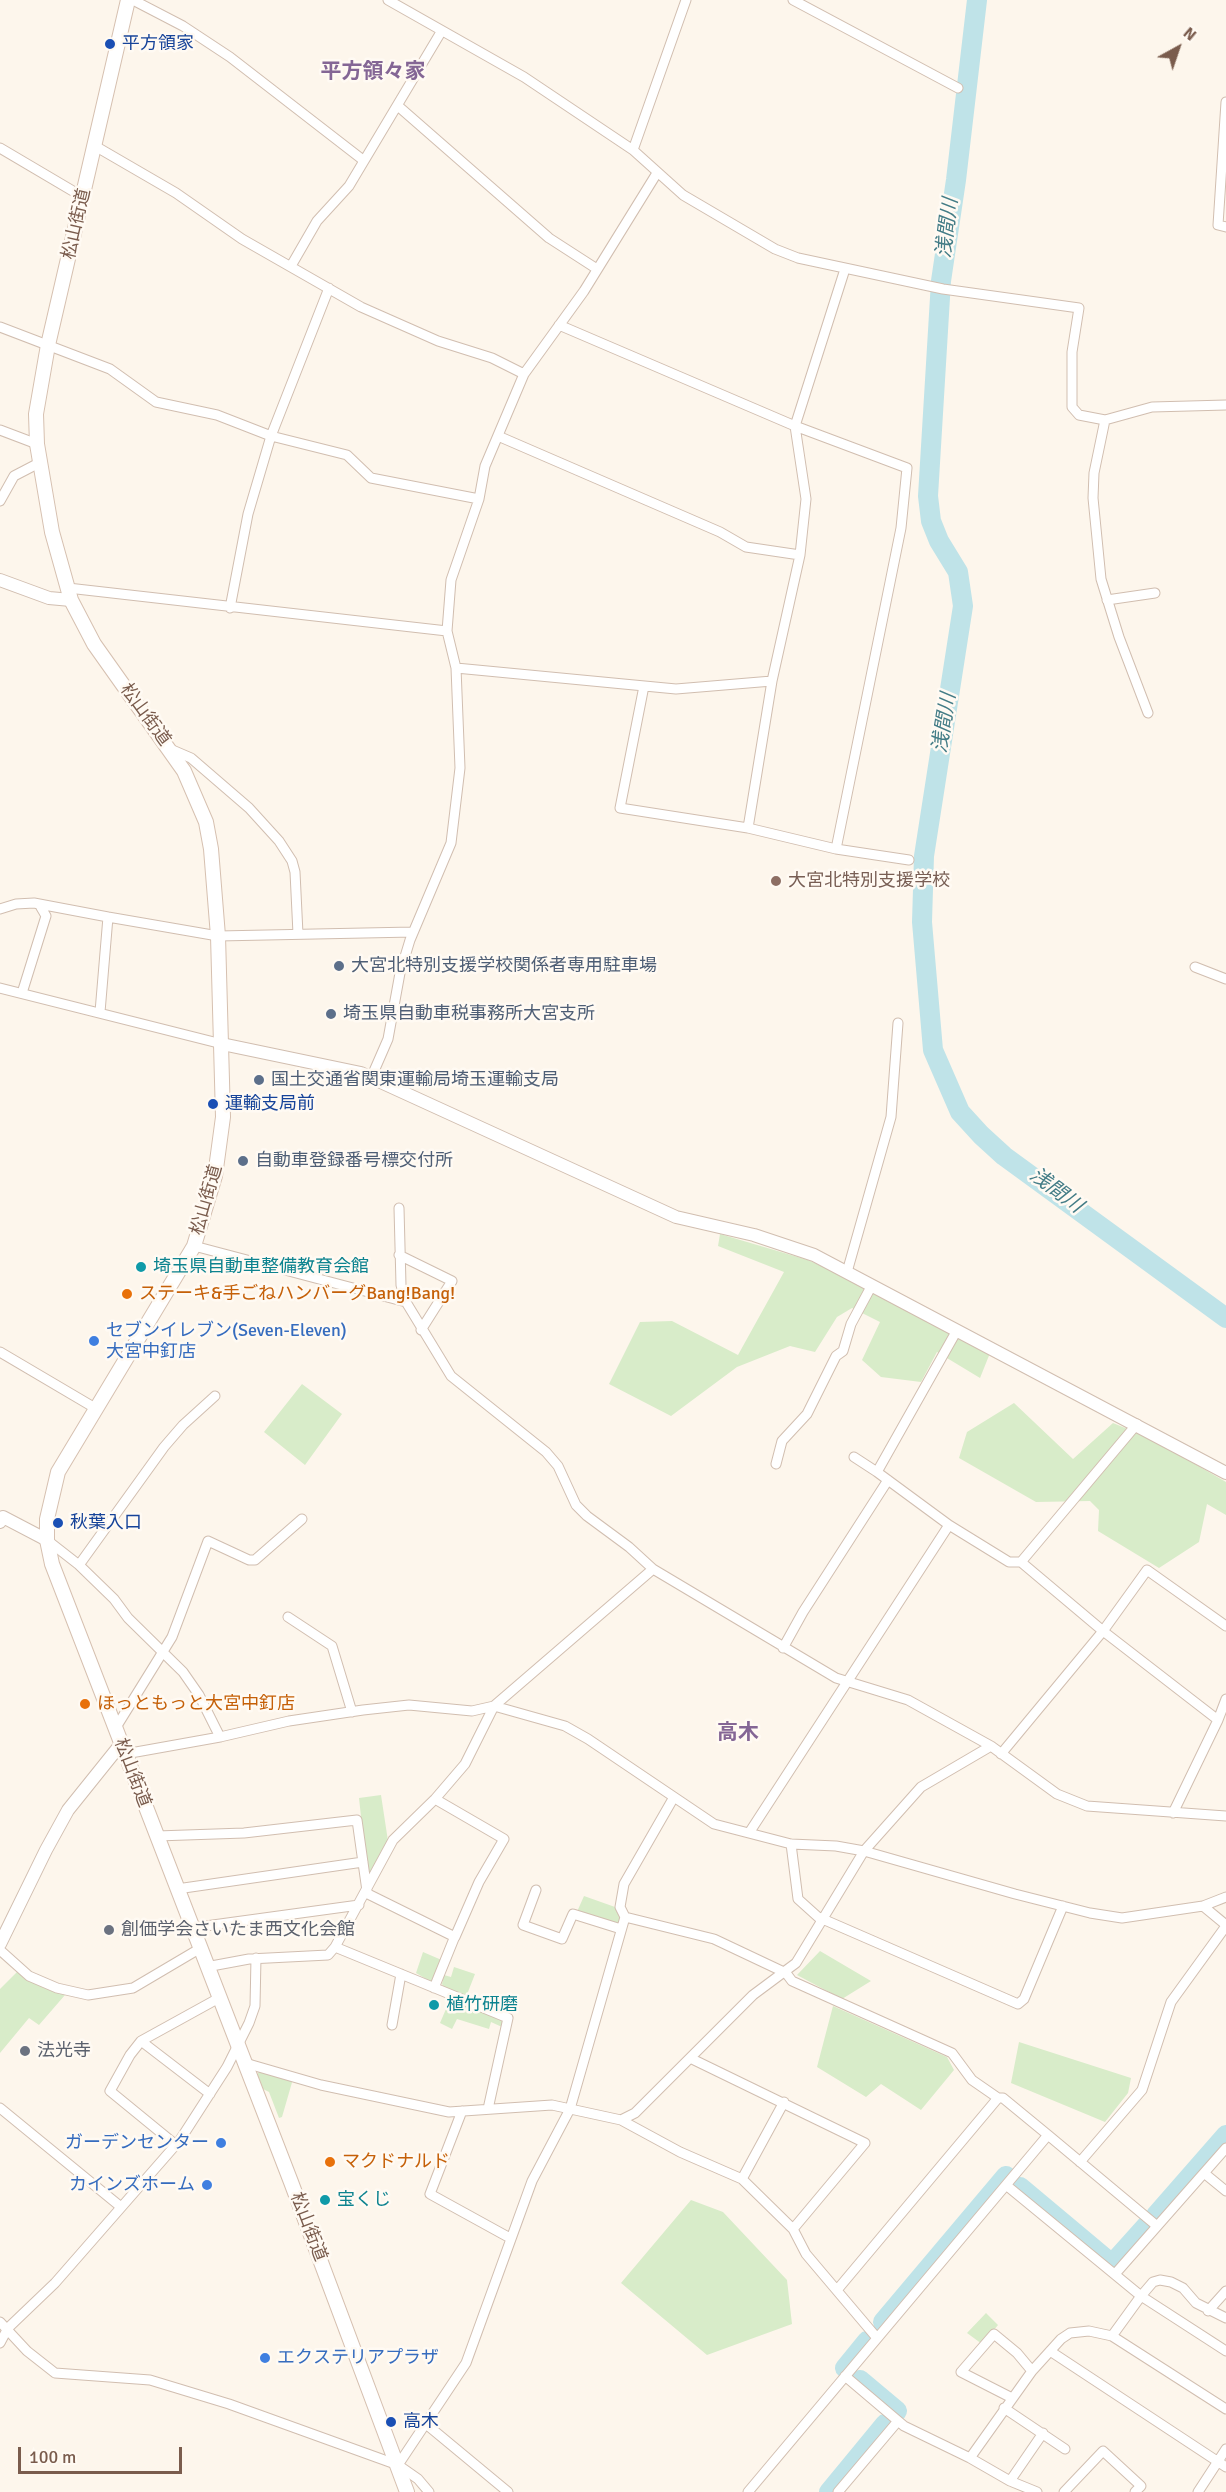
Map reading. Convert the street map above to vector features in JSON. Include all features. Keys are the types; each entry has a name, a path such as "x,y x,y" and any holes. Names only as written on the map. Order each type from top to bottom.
{"main road":[{"name":"松山街道","path":"128,0 48,345 37,406 37,444 52,532 70,594 94,644 170,749 196,795 206,822 211,849 218,936 223,1117 220,1152 209,1199 194,1246 58,1472 47,1519 47,1540 52,1564 245,2063 407,2492"}],"street":[{"path":"133,0 183,26 230,57 363,160"},
{"path":"388,0 441,32 524,76 633,150 683,195 775,249 798,258 938,288 1079,308 1072,352 1072,407 1079,415 1105,420 1152,407 1226,405"},
{"path":"633,150 686,0"},
{"path":"794,0 958,88"},
{"path":"291,266 317,221 349,186 441,32"},
{"path":"1226,102 1218,225 1226,227"},
{"path":"398,106 549,238 597,269"},
{"path":"95,146 176,193 242,239 361,307 438,341 492,358 524,374"},
{"path":"0,148 83,197"},
{"path":"371,1078 388,1039 400,973 413,932 451,843 460,768 456,668 447,632 451,580 479,499 485,466 524,374 597,269 657,173"},
{"path":"748,828 772,681 800,555 806,499 795,426 845,269"},
{"path":"230,608 248,514 271,436 329,288"},
{"path":"559,325 795,426 907,468 901,528 836,849"},
{"path":"0,327 110,369 156,402 217,415 271,436 347,456 371,478 479,499"},
{"path":"1105,420 1094,473 1093,498 1101,579 1148,713"},
{"path":"0,430 37,444"},
{"path":"498,436 720,532 746,547 800,555"},
{"path":"0,501 14,476 39,463"},
{"path":"0,580 50,598 70,594 357,619 447,632"},
{"path":"1107,600 1155,593"},
{"path":"456,668 570,677 676,689 772,681"},
{"path":"644,686 620,808 748,828 836,849 909,860"},
{"path":"170,749 191,758 249,808 279,841 292,861 295,872 298,934"},
{"path":"0,909 16,904 39,904 218,936 413,932"},
{"path":"22,993 46,916 39,904"},
{"path":"100,1012 108,916"},
{"path":"1195,967 1226,979"},
{"path":"0,988 222,1044 371,1078 676,1217 790,1246 847,1272 956,1332 1137,1424 1226,1473"},
{"path":"847,1272 891,1118 898,1023"},
{"path":"399,1208 399,1255 406,1302 451,1376 546,1452 558,1466 576,1505 653,1569 836,1678 909,1700 991,1746 1057,1794 1087,1806 1226,1816"},
{"path":"194,1246 406,1302"},
{"path":"399,1255 452,1281 421,1329"},
{"path":"776,1464 782,1441 807,1414 836,1356 843,1351 851,1324 872,1285"},
{"path":"877,1472 956,1332"},
{"path":"0,1352 95,1408"},
{"path":"79,1565 164,1447 183,1425 215,1396"},
{"path":"1021,1562 1137,1424"},
{"path":"854,1457 949,1525 1009,1562 1021,1562 1103,1631 1218,1720"},
{"path":"783,1648 803,1612 888,1480"},
{"path":"1,1518 47,1540 79,1565 114,1599 128,1618 183,1672 200,1695 220,1737"},
{"path":"115,1728 172,1637 208,1541 249,1560 255,1560 302,1519"},
{"path":"749,1833 949,1525"},
{"path":"206,1967 256,1958 328,1955 359,1905 393,1840 465,1764 494,1706 653,1569"},
{"path":"1001,1754 1103,1631 1147,1570 1226,1626"},
{"path":"288,1617 332,1646 352,1712"},
{"path":"1173,1813 1218,1720 1226,1698"},
{"path":"0,1944 57,1828 102,1764 123,1749 220,1737 289,1721 409,1705 472,1711 494,1706 565,1726 714,1824 791,1844 836,1846 864,1851 1063,1906 1122,1918 1203,1906 1226,1897"},
{"path":"621,2120 635,2113 753,1995 786,1973 796,1963 826,1918 864,1851 921,1788 991,1746"},
{"path":"398,2465 466,2363 532,2181 570,2109 617,1951 625,1917 620,1907 624,1884 674,1797"},
{"path":"434,1988 479,1882 504,1839 435,1798"},
{"path":"157,1836 244,1833 357,1820 366,1892"},
{"path":"791,1844 798,1899 818,1917 826,1918 1018,2004 1024,1999 1063,1906"},
{"path":"177,1889 363,1862"},
{"path":"536,1890 523,1925 562,1939 573,1914 621,1929"},
{"path":"366,1892 455,1936"},
{"path":"191,1928 359,1905"},
{"path":"1080,2162 1142,2090 1171,2002 1226,1926 1203,1906"},
{"path":"625,1917 714,1939 786,1973 792,1981 952,2053 972,2080 998,2098 1003,2098 1157,2226"},
{"path":"335,1947 508,2019 488,2109"},
{"path":"0,1950 29,1976 57,1988 88,1995 133,1988 199,1949"},
{"path":"0,2343 4,2325 55,2283 176,2145 210,2094 238,2046 255,2006 256,1958"},
{"path":"392,2025 401,1974"},
{"path":"176,2145 110,2091 130,2055 141,2041 219,1998"},
{"path":"141,2041 210,2094"},
{"path":"690,2058 865,2143 793,2229"},
{"path":"245,2063 321,2085 449,2112 552,2105 621,2120 680,2152 741,2179 793,2229 806,2254 877,2338"},
{"path":"837,2290 998,2098"},
{"path":"741,2179 784,2102"},
{"path":"0,2108 121,2207"},
{"path":"462,2111 430,2194 510,2238"},
{"path":"748,2492 1048,2135"},
{"path":"1115,2274 1226,2148"},
{"path":"1204,2173 1226,2191"},
{"path":"1006,2185 1141,2296 1226,2351"},
{"path":"1112,2336 1141,2296 1154,2282 1160,2280 1171,2282 1208,2311 1226,2318"},
{"path":"1208,2311 1226,2291"},
{"path":"4,2325 27,2351 55,2373 150,2380 229,2404 398,2465 418,2479 429,2492"},
{"path":"970,2458 1032,2371 1060,2338 1070,2333 1089,2331 1112,2336 1226,2409"},
{"path":"1011,2398 961,2372 994,2334 1017,2353 1032,2371"},
{"path":"1050,2351 1222,2465"},
{"path":"845,2376 897,2421 1010,2481 1037,2492"},
{"path":"1004,2408 1065,2449"},
{"path":"838,2492 897,2421"},
{"path":"426,2424 508,2492"},
{"path":"1010,2481 1043,2433"},
{"path":"1198,2492 1222,2465 1226,2449"},
{"path":"1064,2492 1103,2451 1141,2486 1136,2492"}],"green space":[{"path":"720,1234 808,1260 904,1305 990,1353 980,1378 937,1352 921,1382 881,1377 862,1360 880,1322 852,1308 837,1317 815,1352 790,1346 737,1367 671,1416 609,1384 640,1322 672,1321 738,1355 784,1272 718,1246"},
{"path":"302,1384 342,1414 305,1465 264,1432"},
{"path":"1014,1403 1073,1459 1113,1423 1152,1439 1226,1482 1226,1515 1207,1504 1199,1542 1159,1568 1098,1531 1099,1510 1090,1501 1036,1502 959,1458 967,1432"},
{"path":"381,1795 388,1841 368,1881 359,1798"},
{"path":"584,1896 615,1907 623,1927 576,1914"},
{"path":"820,1951 871,1981 842,1999 797,1975"},
{"path":"423,1952 444,1961 433,1983 416,1973"},
{"path":"454,1967 475,1974 466,1997 445,1989 442,1984 444,1975 451,1977"},
{"path":"17,1972 65,1995 39,2025 29,2018 0,2053 0,1989"},
{"path":"452,1995 505,2017 502,2027 491,2022 489,2029 457,2019 452,2029 440,2023"},
{"path":"833,2006 947,2057 954,2070 921,2110 881,2084 866,2097 817,2067"},
{"path":"1019,2042 1131,2078 1128,2093 1105,2122 1011,2083"},
{"path":"261,2070 293,2079 282,2117 279,2118 269,2092 261,2088 256,2075"},
{"path":"691,2200 723,2212 787,2280 792,2324 707,2355 621,2283"},
{"path":"986,2313 998,2325 982,2344 967,2333"}],"waterway":[{"name":"浅間川","path":"977,0 956,180 941,281 928,496 931,521 939,541 958,572 963,606 924,856 922,922 933,1050 960,1112 981,1135 1004,1156 1226,1318"},
{"path":"1156,2215 1226,2135"},
{"path":"883,2322 1006,2176"},
{"path":"1020,2187 1112,2264 1147,2225"},
{"path":"845,2368 867,2341"},
{"path":"860,2380 897,2411"},
{"path":"829,2492 885,2424"}],"place":[{"name":"平方領家","path":"110,44"},
{"name":"大宮北特別支援学校","path":"776,881"},
{"name":"大宮北特別支援学校関係者専用駐車場","path":"339,966"},
{"name":"埼玉県自動車税事務所大宮支所","path":"331,1014"},
{"name":"国土交通省関東運輸局埼玉運輸支局","path":"259,1080"},
{"name":"運輸支局前","path":"213,1104"},
{"name":"自動車登録番号標交付所","path":"243,1161"},
{"name":"埼玉県自動車整備教育会館","path":"141,1267"},
{"name":"ステーキ&手ごねハンバーグBang!Bang!","path":"127,1294"},
{"name":"セブンイレブン(Seven-Eleven) 大宮中釘店","path":"94,1341"},
{"name":"秋葉入口","path":"58,1523"},
{"name":"ほっともっと大宮中釘店","path":"85,1704"},
{"name":"創価学会さいたま西文化会館","path":"109,1930"},
{"name":"植竹研磨","path":"434,2005"},
{"name":"法光寺","path":"25,2051"},
{"name":"ガーデンセンター","path":"221,2143"},
{"name":"マクドナルド","path":"330,2162"},
{"name":"カインズホーム","path":"207,2185"},
{"name":"宝くじ","path":"325,2200"},
{"name":"エクステリアプラザ","path":"265,2358"},
{"name":"高木","path":"391,2422"}],"district":[{"name":"平方領々家","path":"373,72"},
{"name":"高木","path":"738,1733"}]}
